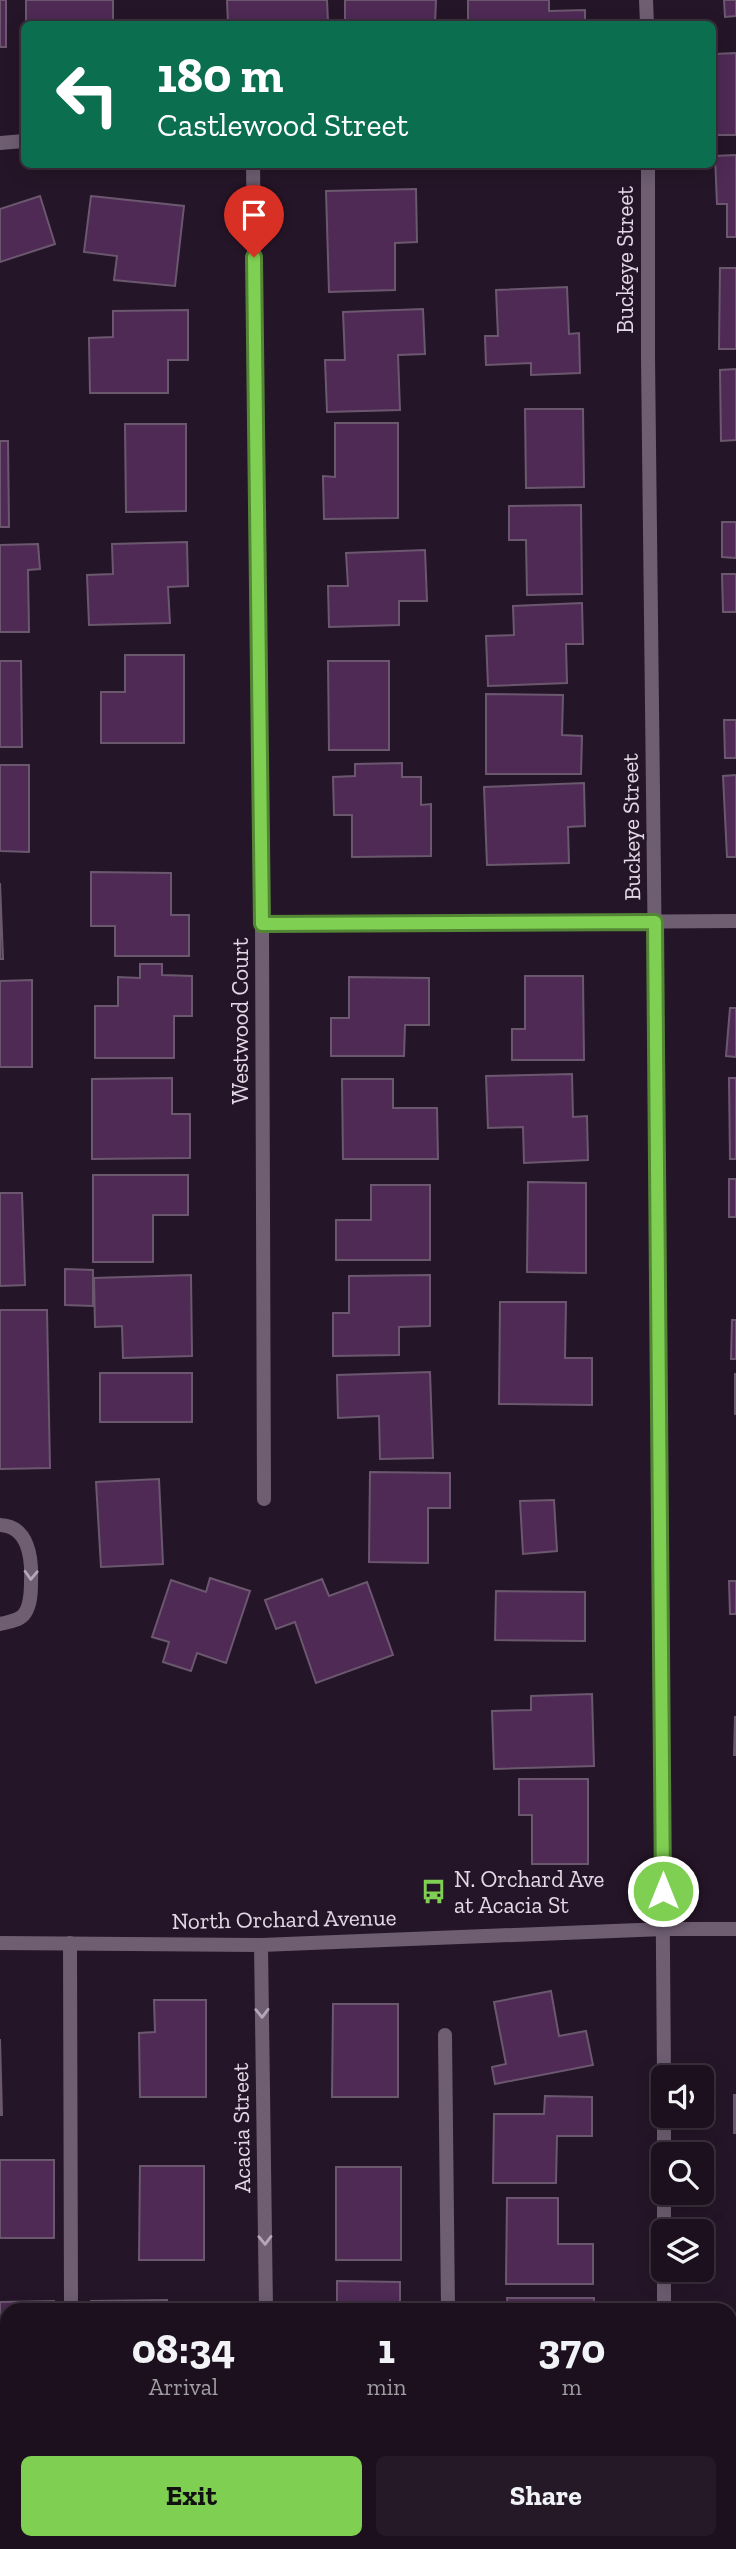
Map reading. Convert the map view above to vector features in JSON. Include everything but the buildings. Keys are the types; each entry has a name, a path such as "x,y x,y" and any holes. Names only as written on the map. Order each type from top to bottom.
{"street":[{"path":"646,0 647,21"},
{"path":"0,143 21,141"},
{"name":"Westwood Court","path":"253,168 262,924 264,1499"},
{"name":"Buckeye Street","path":"648,168 664,2065"},
{"path":"262,924 736,920"},
{"path":"0,1525 22,1535 28,1545 32,1563 30,1598 25,1614 0,1624"},
{"name":"North Orchard Avenue","path":"0,1943 261,1945 664,1929 736,1929"},
{"path":"69,1943 71,2303"},
{"name":"Acacia Street","path":"261,1945 266,2303"},
{"path":"445,2035 448,2303"},
{"path":"664,2282 664,2303"}],"place":[{"name":"N. Orchard Ave at Acacia St","path":"434,1892"}],"route":[{"path":"254,257 262,924 655,922 663,1891"}]}
